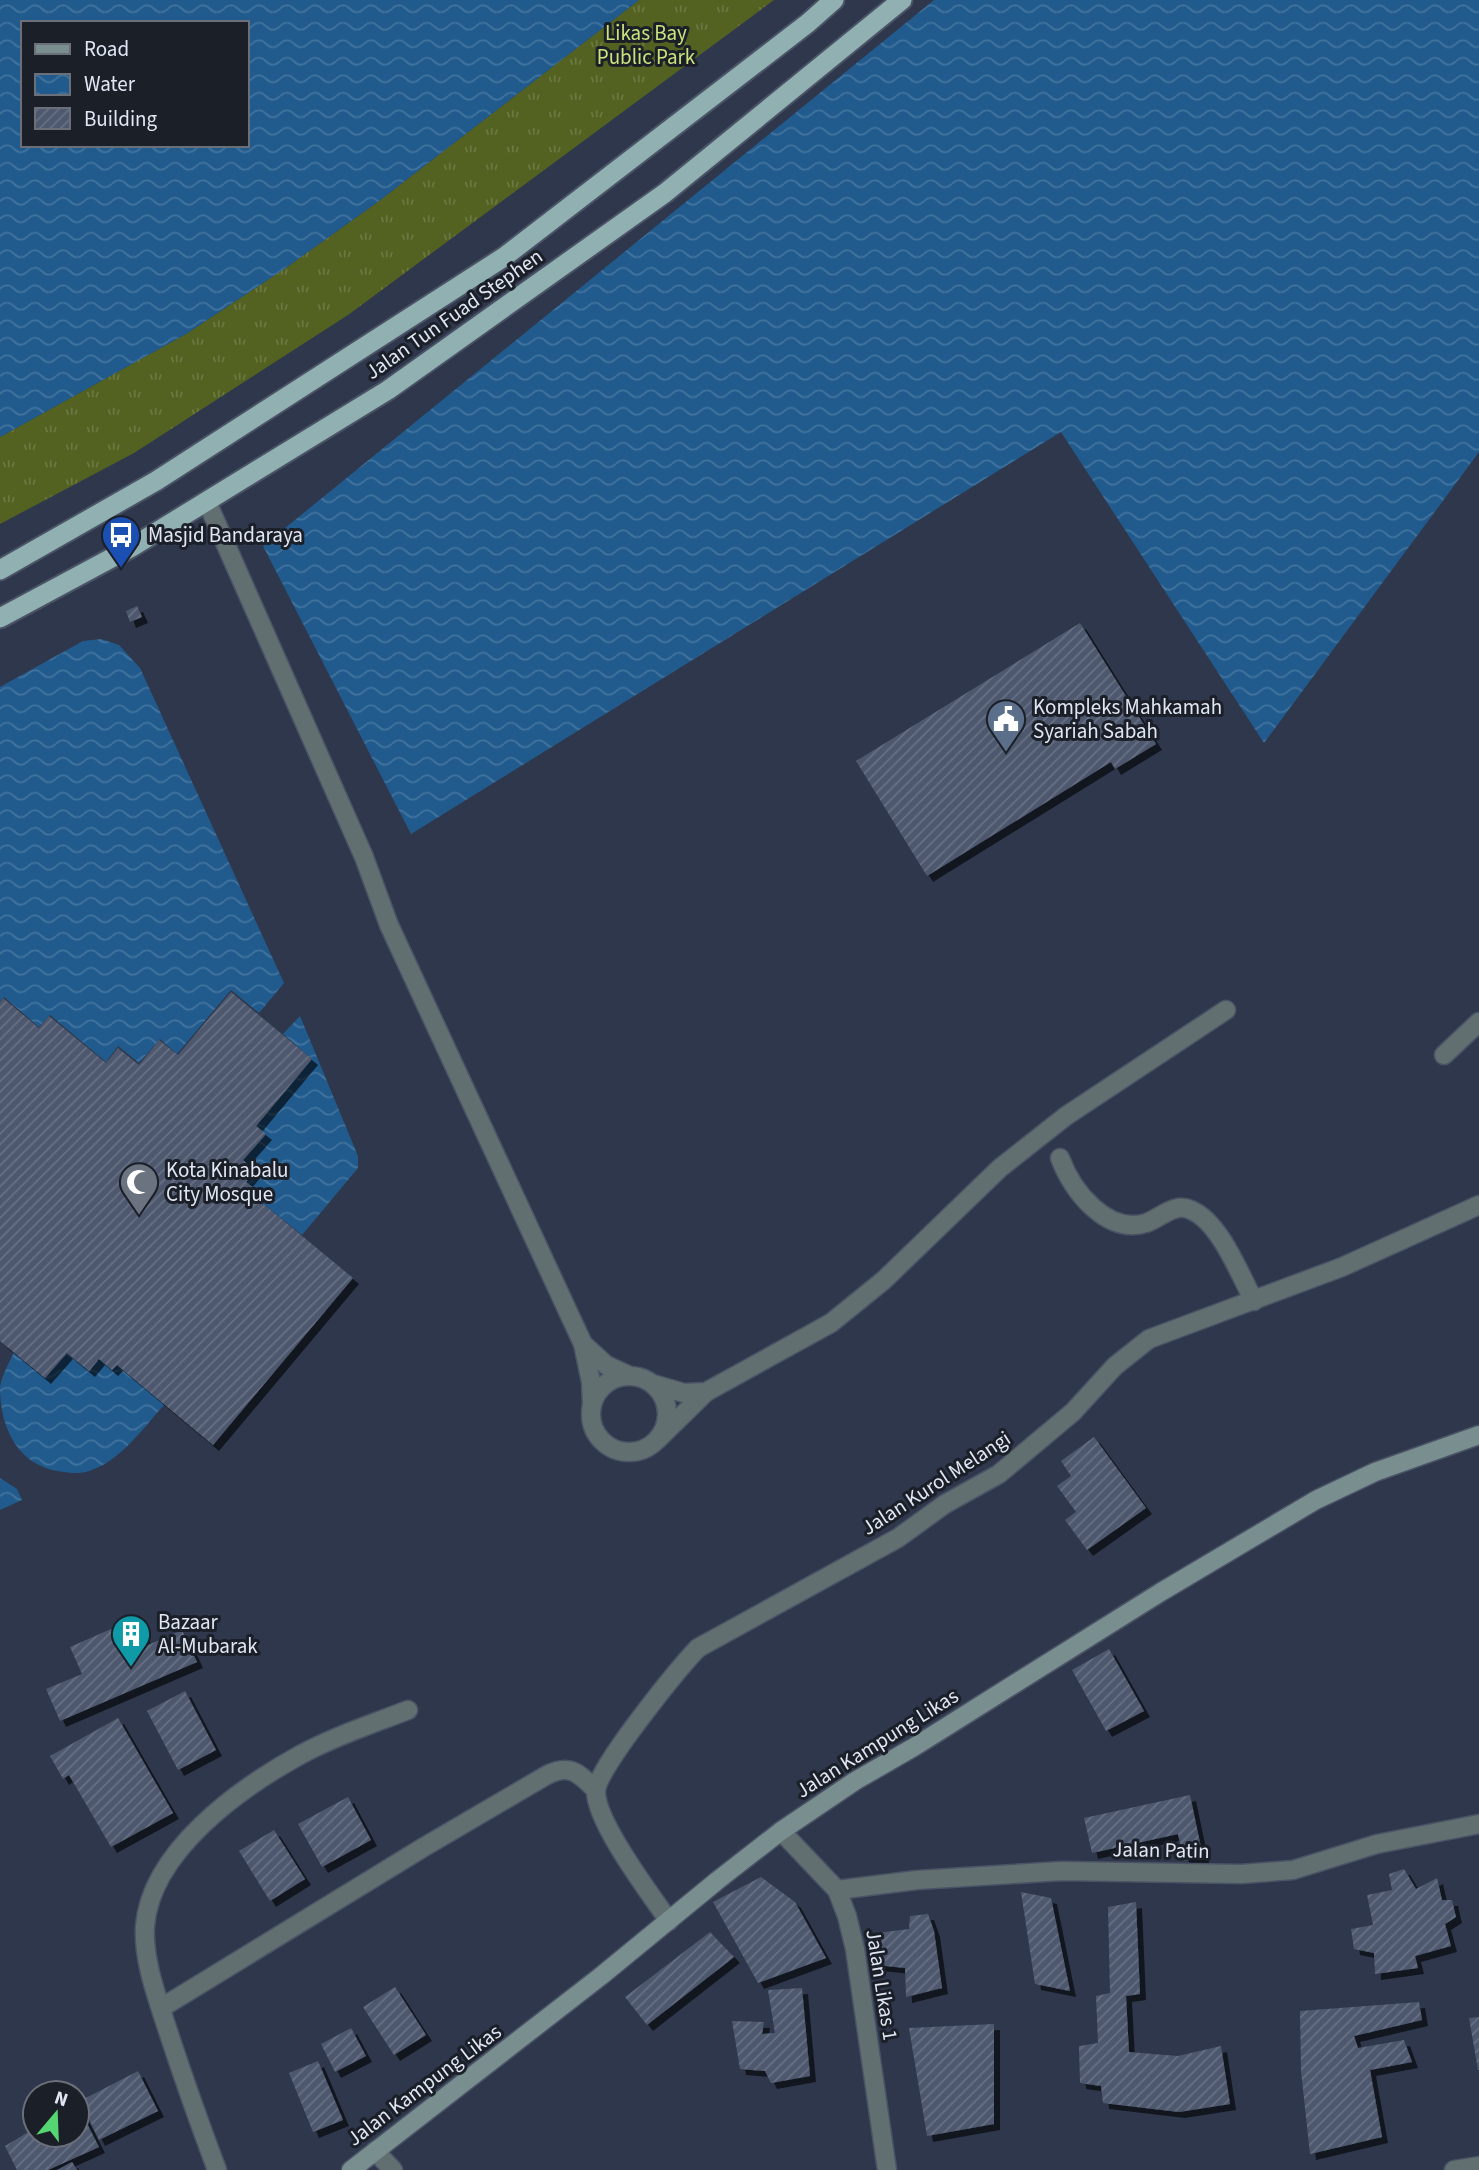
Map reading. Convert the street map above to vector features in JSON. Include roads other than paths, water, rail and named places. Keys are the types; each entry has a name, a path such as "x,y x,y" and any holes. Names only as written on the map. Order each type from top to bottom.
{"highway":[{"name":"Jalan Tun Fuad Stephen","path":"0,570 156,481 503,257 808,23 834,0"},
{"name":"Jalan Tun Fuad Stephen","path":"0,618 104,563 388,390 665,193 902,0"}],"main road":[{"name":"Jalan Kampung Likas","path":"351,2170 531,2032 781,1831 855,1781 1085,1638 1315,1500 1375,1472 1479,1435"}],"street":[{"path":"207,502 364,857 390,925 583,1344 591,1382 591,1417 594,1429 611,1447 635,1452 648,1448 706,1392 831,1323 884,1280 1000,1168 1066,1116 1227,1010"},
{"path":"1444,1055 1479,1022"},
{"path":"1060,1158 1072,1184 1109,1220 1129,1225 1147,1223 1170,1210 1191,1209 1215,1228 1254,1301"},
{"name":"Jalan Kurol Melangi","path":"596,1790 622,1745 678,1670 698,1648 898,1538 945,1504 999,1474 1073,1412 1115,1366 1149,1339 1363,1258 1479,1205"},
{"path":"583,1344 606,1365 630,1376 684,1393 706,1392"},
{"path":"592,1404 606,1383 630,1376"},
{"path":"653,1384 666,1405 667,1418 664,1430 657,1440"},
{"path":"217,2170 161,2008 146,1947 148,1908 172,1860 190,1837 215,1813 301,1755 346,1733 408,1710"},
{"path":"161,2008 424,1847 557,1770 578,1773 596,1790 612,1834 669,1921"},
{"name":"Jalan Patin","path":"837,1891 891,1882 1051,1872 1241,1874 1293,1870 1377,1844 1479,1824"},
{"name":"Jalan Likas 1","path":"781,1831 837,1891 847,1916 855,1949 887,2170"},
{"path":"375,2151 393,2170"},
{"path":"1454,2170 1479,2166"}],"water":[{"path":"0,0 639,0 379,201 287,267 186,334 0,437"},
{"path":"934,0 1479,0 1479,452 1264,743 1061,432 411,834 263,546"},
{"path":"101,639 119,645 140,668 284,983 259,1013 231,990 177,1054 160,1039 139,1063 118,1046 106,1062 50,1015 39,1027 4,997 0,1001 0,687 83,641"},
{"path":"300,1016 358,1156 358,1168 302,1235 255,1197 259,1192 246,1182 255,1171 243,1160 265,1134 256,1126 312,1059 283,1034"},
{"path":"14,1352 45,1378 67,1353 117,1365 165,1404 131,1443 101,1466 80,1473 52,1470 28,1458 19,1449 3,1415 0,1387"},
{"path":"0,1478 17,1489 22,1500 0,1510"}],"place":[{"name":"Masjid Bandaraya","path":"121,569"},
{"name":"Kompleks Mahkamah Syariah Sabah","path":"1006,753"},
{"name":"Kota Kinabalu City Mosque","path":"139,1216"},
{"name":"Bazaar Al-Mubarak","path":"131,1668"}],"park label":[{"name":"Likas Bay Public Park","path":"646,45"}]}
